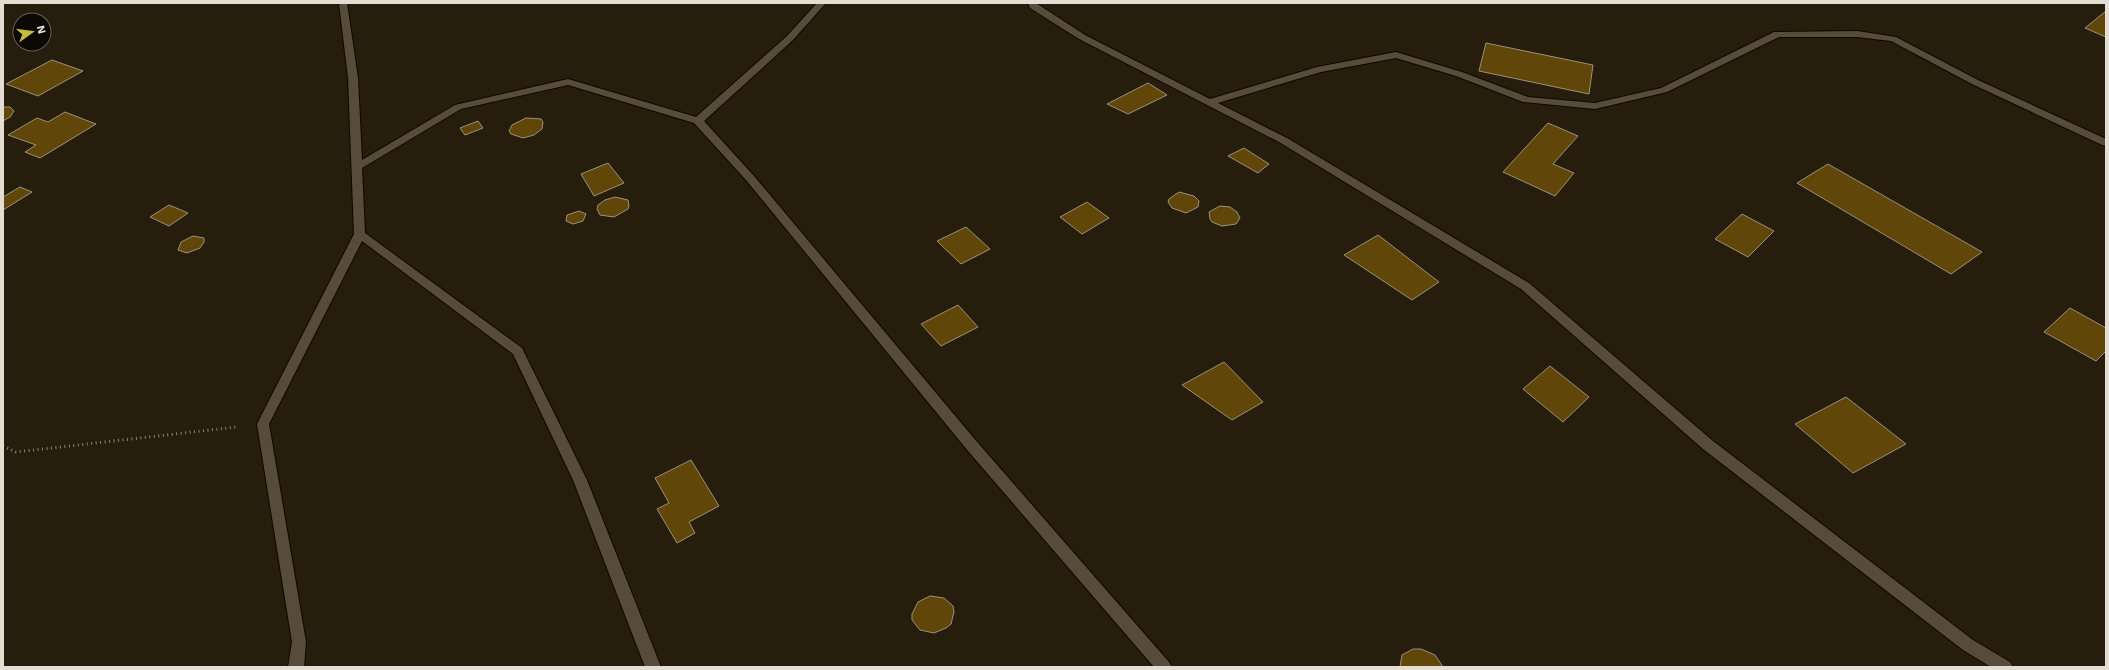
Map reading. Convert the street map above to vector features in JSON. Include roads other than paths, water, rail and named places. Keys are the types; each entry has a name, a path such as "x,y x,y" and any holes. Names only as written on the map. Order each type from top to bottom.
{"street":[{"path":"296,667 299,642 263,424 360,234 353,78 343,3"},
{"path":"698,121 790,38 822,3"},
{"path":"1032,3 1033,6 1082,37 1283,140 1525,286 1708,445 1968,645 2005,667"},
{"path":"1209,102 1320,69 1396,55 1459,74 1526,100 1595,106 1664,90 1777,34 1857,34 1892,39 1975,82 2106,143"},
{"path":"357,167 458,107 568,82 698,121 750,178 973,447 1164,667"},
{"path":"360,234 518,351 580,480 653,667"}]}
